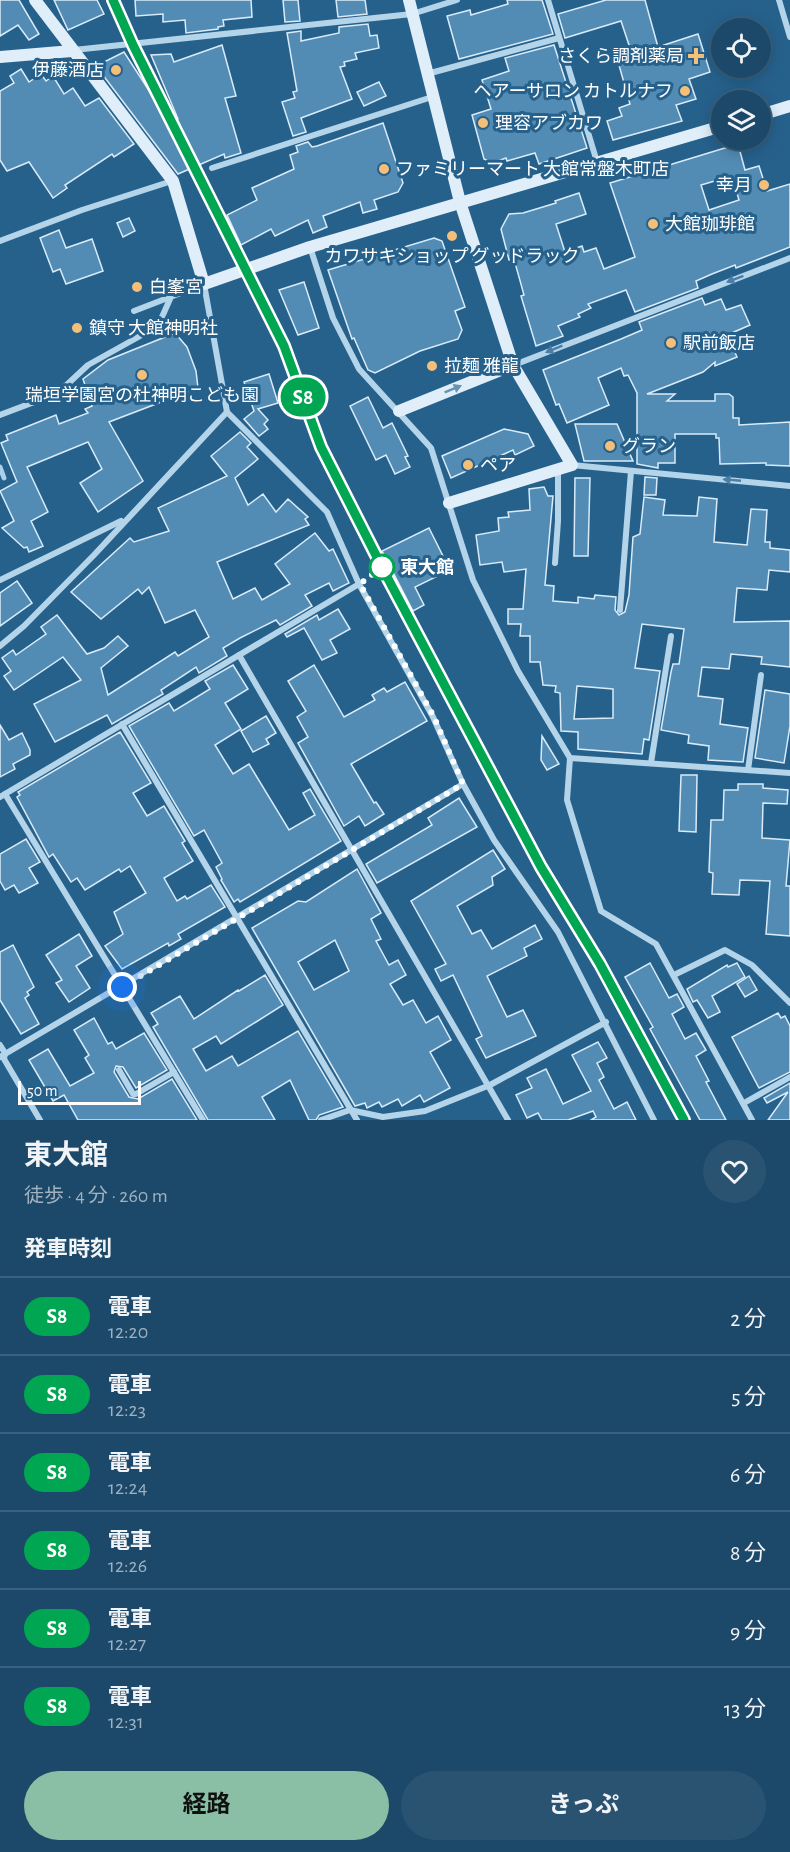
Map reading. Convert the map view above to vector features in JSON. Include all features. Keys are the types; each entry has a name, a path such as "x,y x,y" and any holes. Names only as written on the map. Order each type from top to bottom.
{"street":[{"path":"35,0 173,181 204,284 227,411 327,512 360,584 434,717 463,784 494,840 558,932 606,1022 654,1120"},
{"path":"409,0 460,202 513,365 541,407 572,465"},
{"path":"0,57 412,14 457,0"},
{"path":"548,0 597,162"},
{"path":"779,0 790,38"},
{"path":"427,74 560,38"},
{"path":"212,168 432,97"},
{"path":"771,112 790,106"},
{"path":"134,311 310,247 711,129"},
{"path":"0,241 82,210 173,181"},
{"path":"310,247 333,318 359,369 431,448 473,580 518,672 570,758 567,800 602,911 656,944 753,1120"},
{"path":"399,411 790,258"},
{"path":"0,416 58,393 88,365 158,327 170,299"},
{"path":"0,646 24,626 227,411"},
{"path":"449,502 572,465 790,486"},
{"path":"555,563 558,469"},
{"path":"620,609 631,471"},
{"path":"0,580 125,519"},
{"path":"203,1120 3,795 360,584"},
{"path":"651,763 671,636"},
{"path":"239,655 508,1120"},
{"path":"748,770 761,675"},
{"path":"122,724 357,1120"},
{"path":"570,758 790,773"},
{"path":"3,1055 122,987 236,917 463,784"},
{"path":"674,975 725,950 752,965 790,1003"},
{"path":"321,1120 350,1110 383,1117 425,1111 489,1085 606,1022"},
{"path":"0,1045 4,1059 40,1120"},
{"path":"118,1070 133,1094 174,1072"},
{"path":"744,1103 790,1077"}],"building":[{"path":"0,0 19,0 39,34 29,40 18,25 0,36"},
{"path":"54,0 97,0 104,14 68,30"},
{"path":"135,0 251,0 252,17 223,20 224,26 218,29 186,33 185,20 163,22 163,14 136,16"},
{"path":"283,0 298,0 300,21 285,22"},
{"path":"336,0 365,0 367,14 338,17"},
{"path":"507,0 542,0 553,34 459,59 447,16 470,10 471,15 508,4"},
{"path":"606,0 645,0 658,47 698,34 710,72 689,79 696,99 676,105 682,121 613,140 607,121 622,116 619,108 630,104 617,58 632,54 621,21 565,38 558,14"},
{"path":"368,24 370,36 377,35 379,48 355,53 357,59 344,62 345,66 340,67 352,99 301,118 306,132 293,136 282,102 295,98 293,92 297,91 287,33 301,31 301,41 339,33 339,27"},
{"path":"222,45 236,96 225,98 241,153 225,158 224,154 178,174 96,66 124,52 170,123 178,119 151,55 171,54 174,62"},
{"path":"554,45 587,148 539,164 535,153 492,163 484,159 472,115 491,109 482,80 509,71 505,58"},
{"path":"21,69 29,82 41,74 46,81 53,76 64,94 73,88 85,106 99,98 134,144 114,157 112,154 65,185 67,188 53,198 29,162 7,171 0,160 0,91 14,83 10,76"},
{"path":"379,82 386,96 364,106 357,92"},
{"path":"383,123 403,183 398,192 374,200 377,209 363,213 360,202 323,216 327,227 313,233 308,220 275,236 271,229 241,245 227,215 257,200 252,188 294,169 290,155 298,152 296,146 308,142 312,147 317,146"},
{"path":"718,150 740,150 745,170 759,166 767,191 790,184 790,247 736,268 735,265 712,274 696,281 698,288 635,312 626,290 588,304 591,308 578,314 580,317 558,326 563,336 536,346 521,296 524,295 514,259 509,260 501,229 509,214 523,213 579,193 586,214 556,224 565,252 582,246 584,252 596,248 604,269 635,257 610,183","holes":["732,176 739,200 709,210 701,185"]},
{"path":"129,218 135,231 123,237 117,223"},
{"path":"59,230 66,248 92,239 103,271 66,284 60,269 53,272 40,238"},
{"path":"434,238 442,241 465,307 455,311 462,330 458,339 420,351 375,373 368,370 354,338 352,339 328,270"},
{"path":"304,282 319,328 298,335 279,290"},
{"path":"702,298 705,305 721,299 726,310 741,305 750,325 734,332 740,346 733,348 737,357 715,366 715,362 703,372 647,394 675,394 667,401 715,401 715,394 729,394 733,397 733,418 739,418 739,425 790,422 790,466 766,465 766,463 720,464 719,438 716,438 716,434 675,434 675,463 658,463 658,468 637,464 637,393 628,375 624,376 621,368 598,378 609,405 567,423 559,404 556,405 543,370 642,330 639,322"},
{"path":"175,333 187,347 196,371 198,388 109,422 143,481 98,512 80,483 102,469 88,442 27,467 48,512 31,521 43,546 29,552 27,547 24,548 2,528 14,521 0,491 17,482 1,443 8,440 6,435 56,415 59,424 88,413 85,409 92,406 83,379 108,360"},
{"path":"269,374 278,403 258,409 268,420 264,424 268,429 259,436 244,419 254,411 244,382"},
{"path":"368,397 383,428 392,423 408,456 405,457 410,467 395,474 386,455 376,460 350,406"},
{"path":"575,424 617,424 633,461 584,461"},
{"path":"504,429 528,434 534,446 515,455 513,450 451,478 442,456"},
{"path":"240,432 251,443 247,447 258,459 235,478 248,505 263,494 276,512 288,499 308,517 305,519 309,525 217,562 233,599 255,588 262,600 290,584 275,564 315,533 329,551 333,549 349,583 333,591 329,583 305,595 312,606 280,625 276,620 223,648 227,656 199,673 196,667 161,690 163,694 112,724 107,715 55,742 34,704 81,680 63,657 14,690 4,676 11,671 2,658 13,650 16,655 46,634 41,627 57,615 87,654 104,648 118,636 128,646 101,668 108,695 175,652 178,656 209,637 195,610 165,623 149,587 142,594 138,589 101,619 71,592 130,538 134,542 169,531 158,508 227,476 211,456"},
{"path":"645,477 657,478 656,495 644,495"},
{"path":"575,478 590,478 588,556 574,556"},
{"path":"544,487 548,496 553,496 545,585 554,586 553,601 578,603 578,597 594,599 595,595 616,597 615,610 619,615 625,612 629,595 633,537 640,534 644,497 665,500 663,515 697,516 699,497 717,499 714,542 747,545 751,509 767,510 765,542 770,542 770,548 790,550 790,572 769,570 767,590 737,588 734,622 790,621 790,667 761,664 762,657 731,654 729,669 702,667 698,696 723,699 720,724 748,728 743,762 708,760 709,746 688,743 689,735 661,730 671,672 673,664 679,664 684,629 642,624 635,668 660,671 649,740 644,739 642,754 578,749 578,732 561,731 560,693 555,692 556,686 543,685 540,662 530,662 530,636 520,636 521,624 508,624 508,609 523,609 526,569 504,572 502,562 480,565 476,535 499,531 498,518 509,517 508,512 530,510 529,489","holes":["577,686 613,689 613,718 574,719"]},
{"path":"429,528 450,570 415,587 424,605 413,611 382,551"},
{"path":"17,581 32,603 0,626 0,593"},
{"path":"338,609 350,629 330,640 337,653 322,660 304,628 287,637 285,634 317,615 319,620"},
{"path":"233,665 248,689 225,703 241,729 215,745 233,774 249,764 289,830 315,815 303,793 310,789 341,841 240,902 238,899 234,902 221,880 216,867 222,863 204,830 194,836 129,726 169,703 174,711 210,689 205,681"},
{"path":"314,665 344,717 375,700 372,695 384,688 387,692 405,682 427,721 351,764 374,803 376,802 384,814 365,826 359,816 344,826 298,743 308,737 297,717 306,711 288,681"},
{"path":"765,690 790,694 790,726 784,763 755,758"},
{"path":"266,716 276,733 266,739 269,744 253,752 241,731"},
{"path":"0,725 9,740 22,733 30,755 13,764 15,769 0,777"},
{"path":"120,732 151,783 133,793 147,816 164,806 185,841 182,843 193,861 164,878 177,901 185,896 187,899 211,885 225,907 178,934 181,939 169,946 168,943 122,969 105,946 123,934 114,912 146,893 130,866 121,872 119,869 85,890 77,878 71,882 53,854 49,857 17,797 20,795 18,792"},
{"path":"542,736 559,764 547,770 541,760"},
{"path":"681,775 697,775 696,832 679,831"},
{"path":"738,784 763,784 763,788 788,790 787,804 763,803 762,838 790,840 786,886 790,886 790,936 766,934 770,881 740,880 739,895 712,894 713,873 709,872 711,820 723,820 724,790 738,790"},
{"path":"459,798 477,827 377,883 366,864 432,825 428,818"},
{"path":"26,839 40,862 29,868 38,883 19,893 14,885 5,890 0,881 0,854"},
{"path":"493,850 505,869 492,877 493,885 457,906 472,934 481,930 492,949 535,925 542,939 524,948 527,956 487,976 507,1017 523,1010 536,1036 486,1058 476,1039 482,1036 453,975 441,981 435,969 446,964 411,901"},
{"path":"357,869 381,913 371,919 381,939 376,941 389,965 398,960 406,975 390,984 403,1005 413,1000 426,1023 438,1016 451,1040 430,1052 450,1088 424,1102 420,1095 402,1106 398,1099 382,1107 379,1102 367,1108 365,1103 355,1106 252,928 298,901 306,902","holes":["335,940 349,971 314,990 298,962"]},
{"path":"79,934 92,956 76,966 90,988 69,1002 56,983 62,980 46,955"},
{"path":"13,945 34,987 27,992 29,995 25,998 39,1024 21,1034 0,1000 0,952"},
{"path":"650,963 669,998 677,994 684,1007 672,1014 685,1039 696,1033 706,1050 696,1056 709,1081 706,1082 726,1120 700,1120 650,1029 653,1027 625,977"},
{"path":"737,963 745,977 712,996 720,1012 708,1018 697,1000 693,1002 687,989 727,965 728,967"},
{"path":"265,975 283,1005 221,1044 216,1036 193,1049 206,1071 232,1056 238,1066 298,1031 343,1107 319,1115 316,1120 309,1120 290,1080 262,1097 275,1120 208,1120 153,1027 158,1024 151,1013 180,996 194,1019"},
{"path":"749,976 757,990 745,997 737,984"},
{"path":"778,1013 781,1018 785,1016 790,1026 790,1072 759,1088 732,1037"},
{"path":"94,1018 108,1044 112,1042 116,1049 144,1033 167,1070 136,1088 123,1067 116,1066 114,1072 129,1097 138,1099 172,1079 197,1120 78,1120 64,1095 53,1101 29,1060 48,1049 70,1086 94,1073 85,1058 89,1055 74,1030"},
{"path":"598,1042 607,1058 597,1063 604,1077 599,1080 614,1109 627,1102 636,1120 591,1120 596,1117 593,1111 568,1120 542,1120 538,1113 527,1118 516,1095 532,1088 527,1078 546,1069 563,1104 591,1091 572,1055"},
{"path":"790,1083 790,1120 768,1120 788,1092 767,1103 764,1098"}],"waterway":[{"path":"0,467 4,478"}],"railway":[{"path":"113,0 133,45 284,346 321,447 385,573 541,867 600,964 684,1120"}],"train":[{"name":"S8","path":"113,0 133,45 284,346 321,447 385,573 541,867 600,964 684,1120"}],"place":[{"name":"さくら調剤薬局","path":"696,56"},
{"name":"伊藤酒店","path":"116,70"},
{"name":"ヘアーサロン カトルナフ","path":"685,91"},
{"name":"理容アブカワ","path":"483,123"},
{"name":"ファミリーマート 大館常盤木町店","path":"384,169"},
{"name":"幸月","path":"764,185"},
{"name":"大館珈琲館","path":"653,224"},
{"name":"カワサキショップ グッドラック","path":"452,236"},
{"name":"白峯宮","path":"137,287"},
{"name":"鎮守 大館神明社","path":"77,328"},
{"name":"駅前飯店","path":"671,343"},
{"name":"拉麺 雅龍","path":"432,366"},
{"name":"瑞垣学園宮の杜神明こども園","path":"142,375"},
{"name":"グラン","path":"610,446"},
{"name":"ペア","path":"468,465"},
{"name":"東大館","path":"382,567"}],"route":[{"path":"122,987 236,917 463,784 434,717 360,584 382,567"}]}
